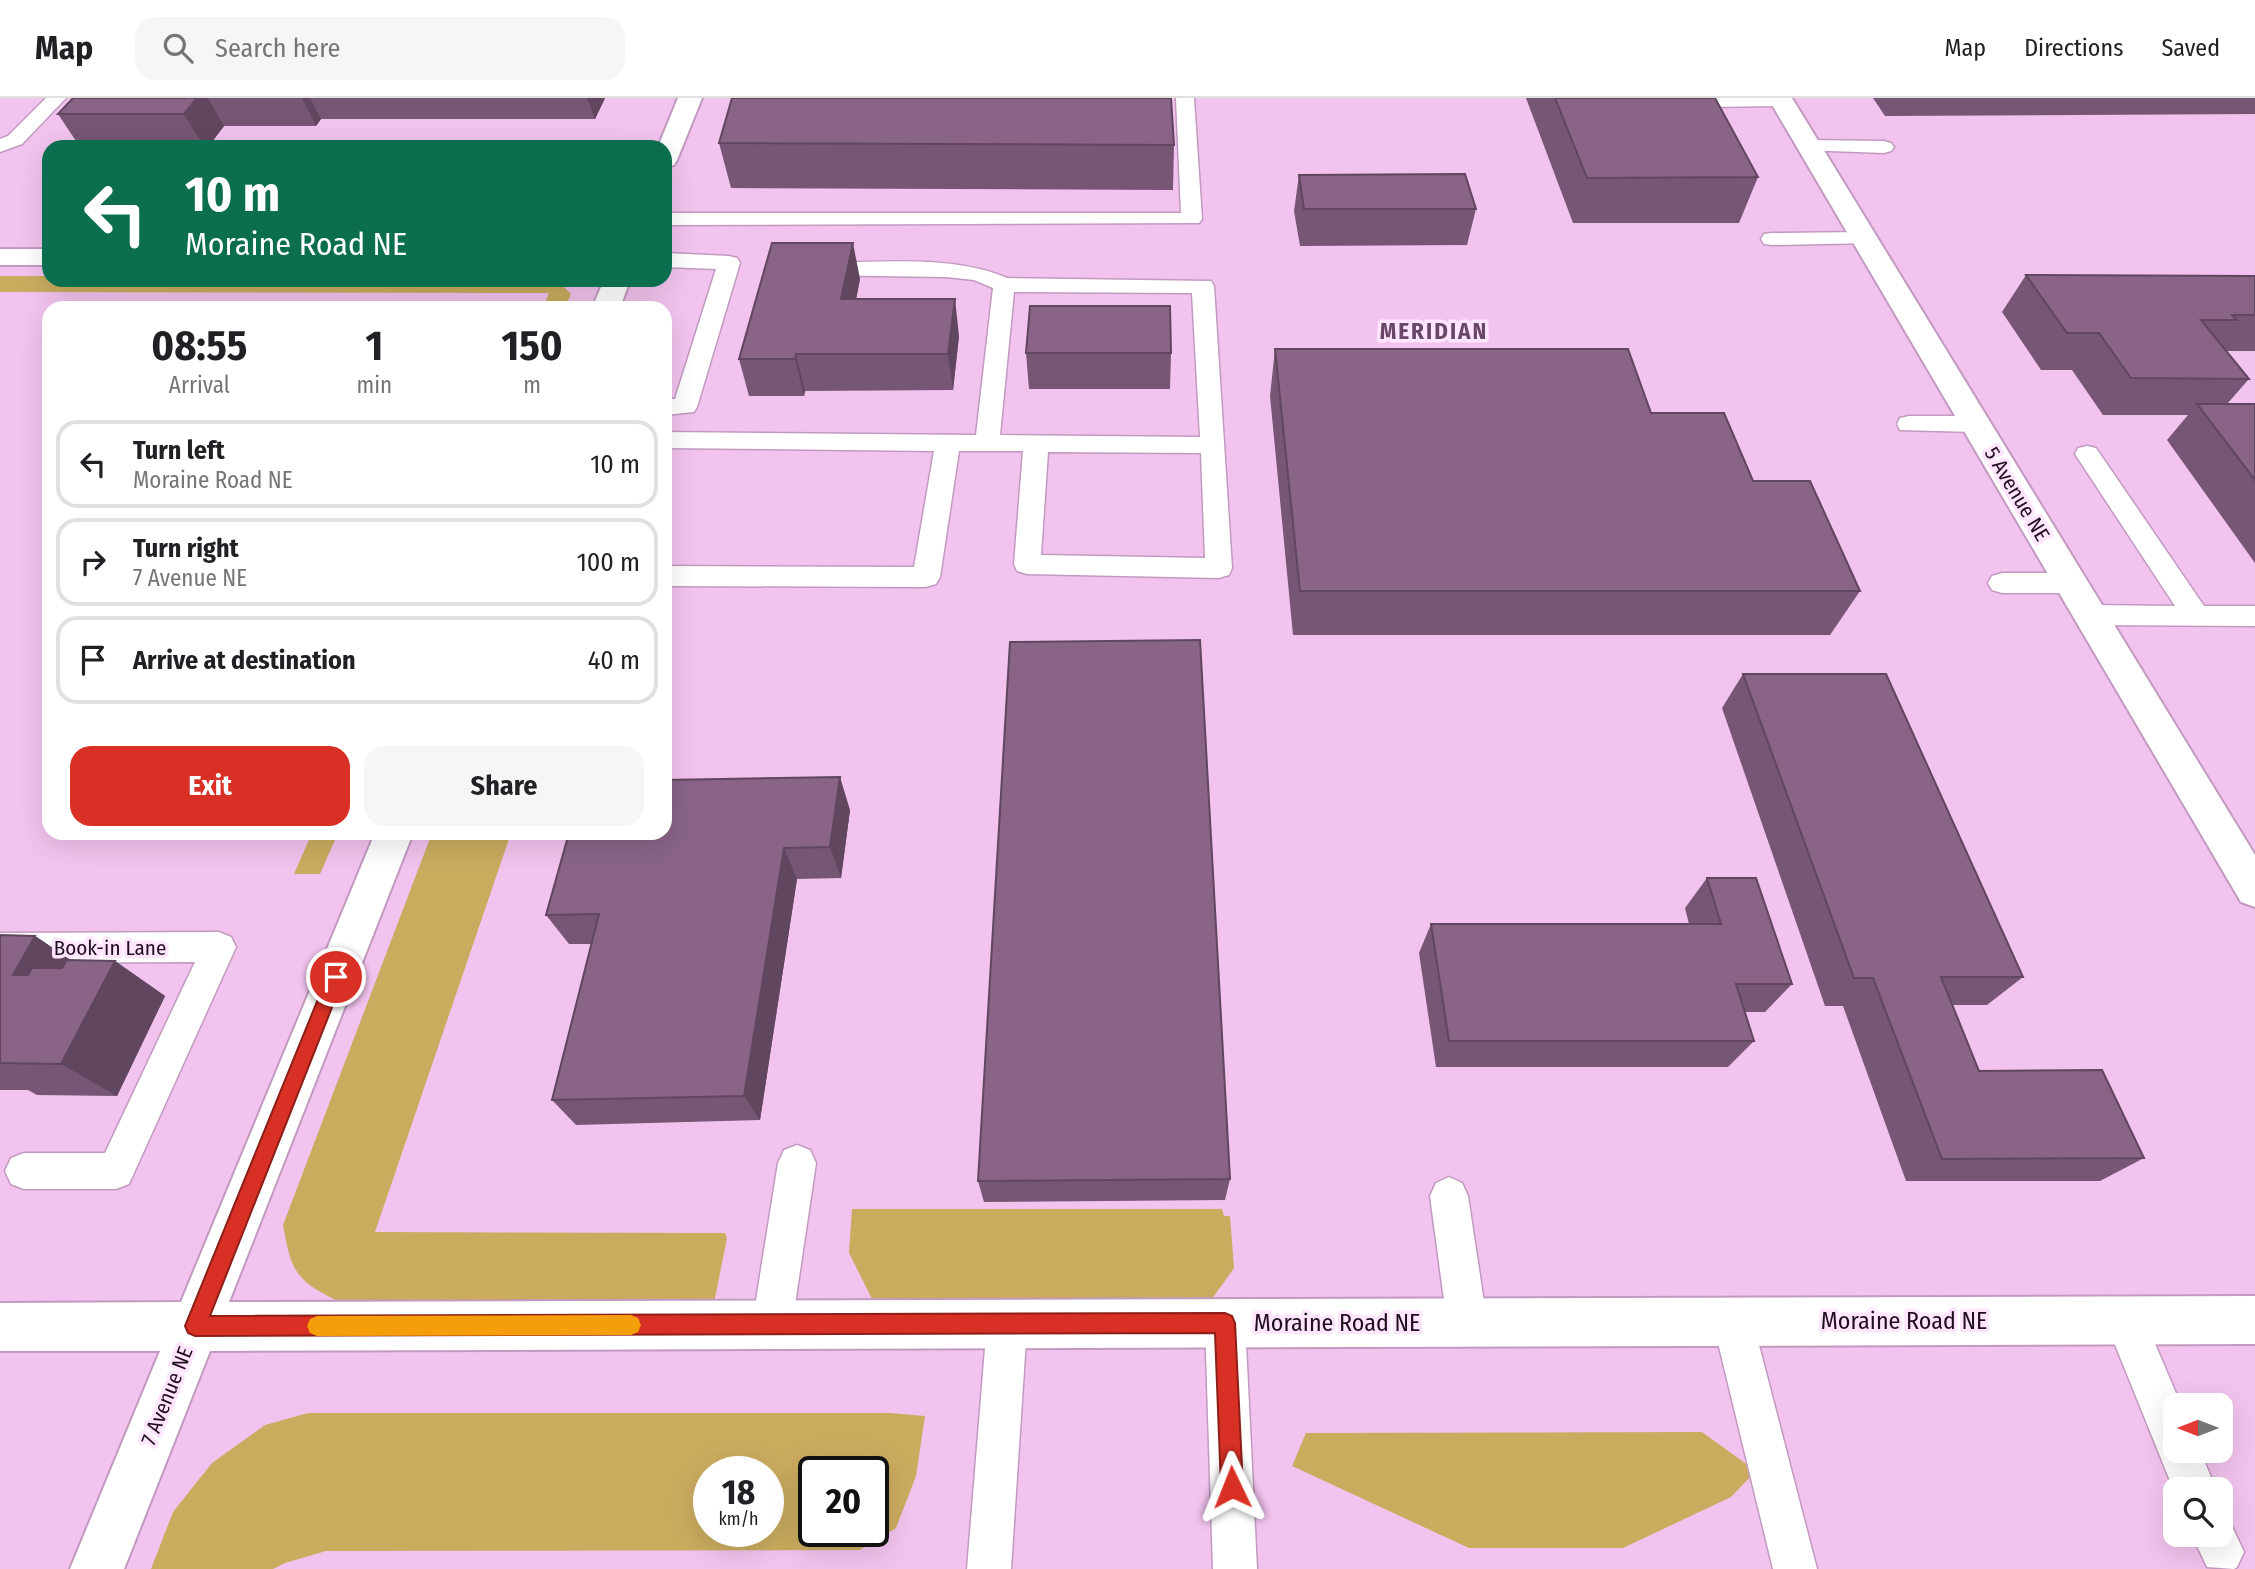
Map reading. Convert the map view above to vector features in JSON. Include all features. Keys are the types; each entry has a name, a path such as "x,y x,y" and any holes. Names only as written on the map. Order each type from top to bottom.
{"street":[{"path":"672,143 690,98"},
{"name":"5 Avenue NE","path":"1781,99 2255,890"},
{"path":"0,257 42,257"},
{"name":"7 Avenue NE","path":"97,1569 391,840"},
{"name":"Moraine Road NE","path":"0,1327 2255,1320"}],"lane":[{"path":"0,146 15,140 57,98"},
{"path":"672,219 1192,219 1185,98"},
{"path":"1707,101 1781,99"},
{"path":"1809,146 1884,147"},
{"path":"1772,239 1864,238"},
{"path":"672,260 729,262 685,407 672,407"},
{"path":"793,270 946,271 979,274 1004,285 1203,286 1219,568 1027,564 1036,445"},
{"path":"987,444 1004,285"},
{"path":"1909,424 1975,424"},
{"path":"672,440 1213,445"},
{"path":"672,576 926,578 948,444"},
{"path":"2087,454 2196,616"},
{"path":"2002,583 2071,583"},
{"path":"2090,615 2255,615"},
{"name":"Book-in Lane","path":"0,948 219,947 116,1171 24,1171"},
{"path":"772,1325 797,1163"},
{"path":"1448,1196 1467,1322"},
{"path":"2125,1320 2163,1412"},
{"path":"1733,1322 1795,1569"},
{"path":"1225,1323 1236,1569"},
{"path":"989,1569 1007,1324"}],"shaded area":[{"path":"0,98 2255,98 2255,1569 0,1569"},
{"path":"0,276 42,276 42,287 564,287 571,294 568,301 546,301 549,293 0,292"},
{"path":"309,840 335,840 320,874 294,874"},
{"path":"429,840 509,840 375,1232 725,1233 727,1238 714,1303 336,1300 311,1286 297,1272 292,1263 283,1225"},
{"path":"852,1209 1222,1209 1224,1216 1230,1216 1234,1268 1209,1303 874,1303 849,1253"},
{"path":"308,1413 890,1413 925,1416 916,1476 896,1528 889,1532 889,1456 798,1456 798,1547 865,1547 860,1550 326,1551 273,1569 151,1569 173,1512 212,1463 265,1425"},
{"path":"1702,1432 1756,1471 1731,1497 1623,1548 1469,1548 1292,1466 1306,1433"}],"building":[{"path":"73,98 197,98 184,114 58,114"},
{"path":"732,98 1171,98 1174,145 719,143"},
{"path":"1555,98 1715,98 1758,177 1587,178"},
{"path":"1465,174 1476,209 1304,209 1299,175"},
{"path":"772,243 853,243 841,299 955,299 948,354 796,354 795,359 739,359"},
{"path":"2026,275 2255,276 2255,315 2232,315 2237,320 2201,320 2249,379 2131,378 2099,333 2067,333"},
{"path":"1030,306 1170,306 1171,353 1026,353"},
{"path":"1275,349 1628,349 1651,413 1724,413 1753,481 1810,481 1860,591 1300,591"},
{"path":"2197,404 2255,404 2255,480"},
{"path":"1200,640 1230,1179 978,1181 1010,642"},
{"path":"1743,674 1886,674 2023,977 1941,977 1979,1071 2102,1070 2144,1158 1942,1159 1873,978 1854,978"},
{"path":"840,777 830,847 784,848 744,1096 552,1100 599,914 546,915 567,840 672,840 672,780"},
{"path":"1707,878 1756,878 1792,984 1736,984 1754,1041 1449,1041 1431,924 1721,924"},
{"path":"0,935 35,936 13,975 28,975 32,968 62,968 67,960 115,961 61,1064 0,1063"}],"slow traffic":[{"path":"317,1326 631,1325"}],"district":[{"name":"MERIDIAN","path":"1434,331"}],"route":[{"path":"336,977 195,1326 1225,1323 1232,1487"}]}
